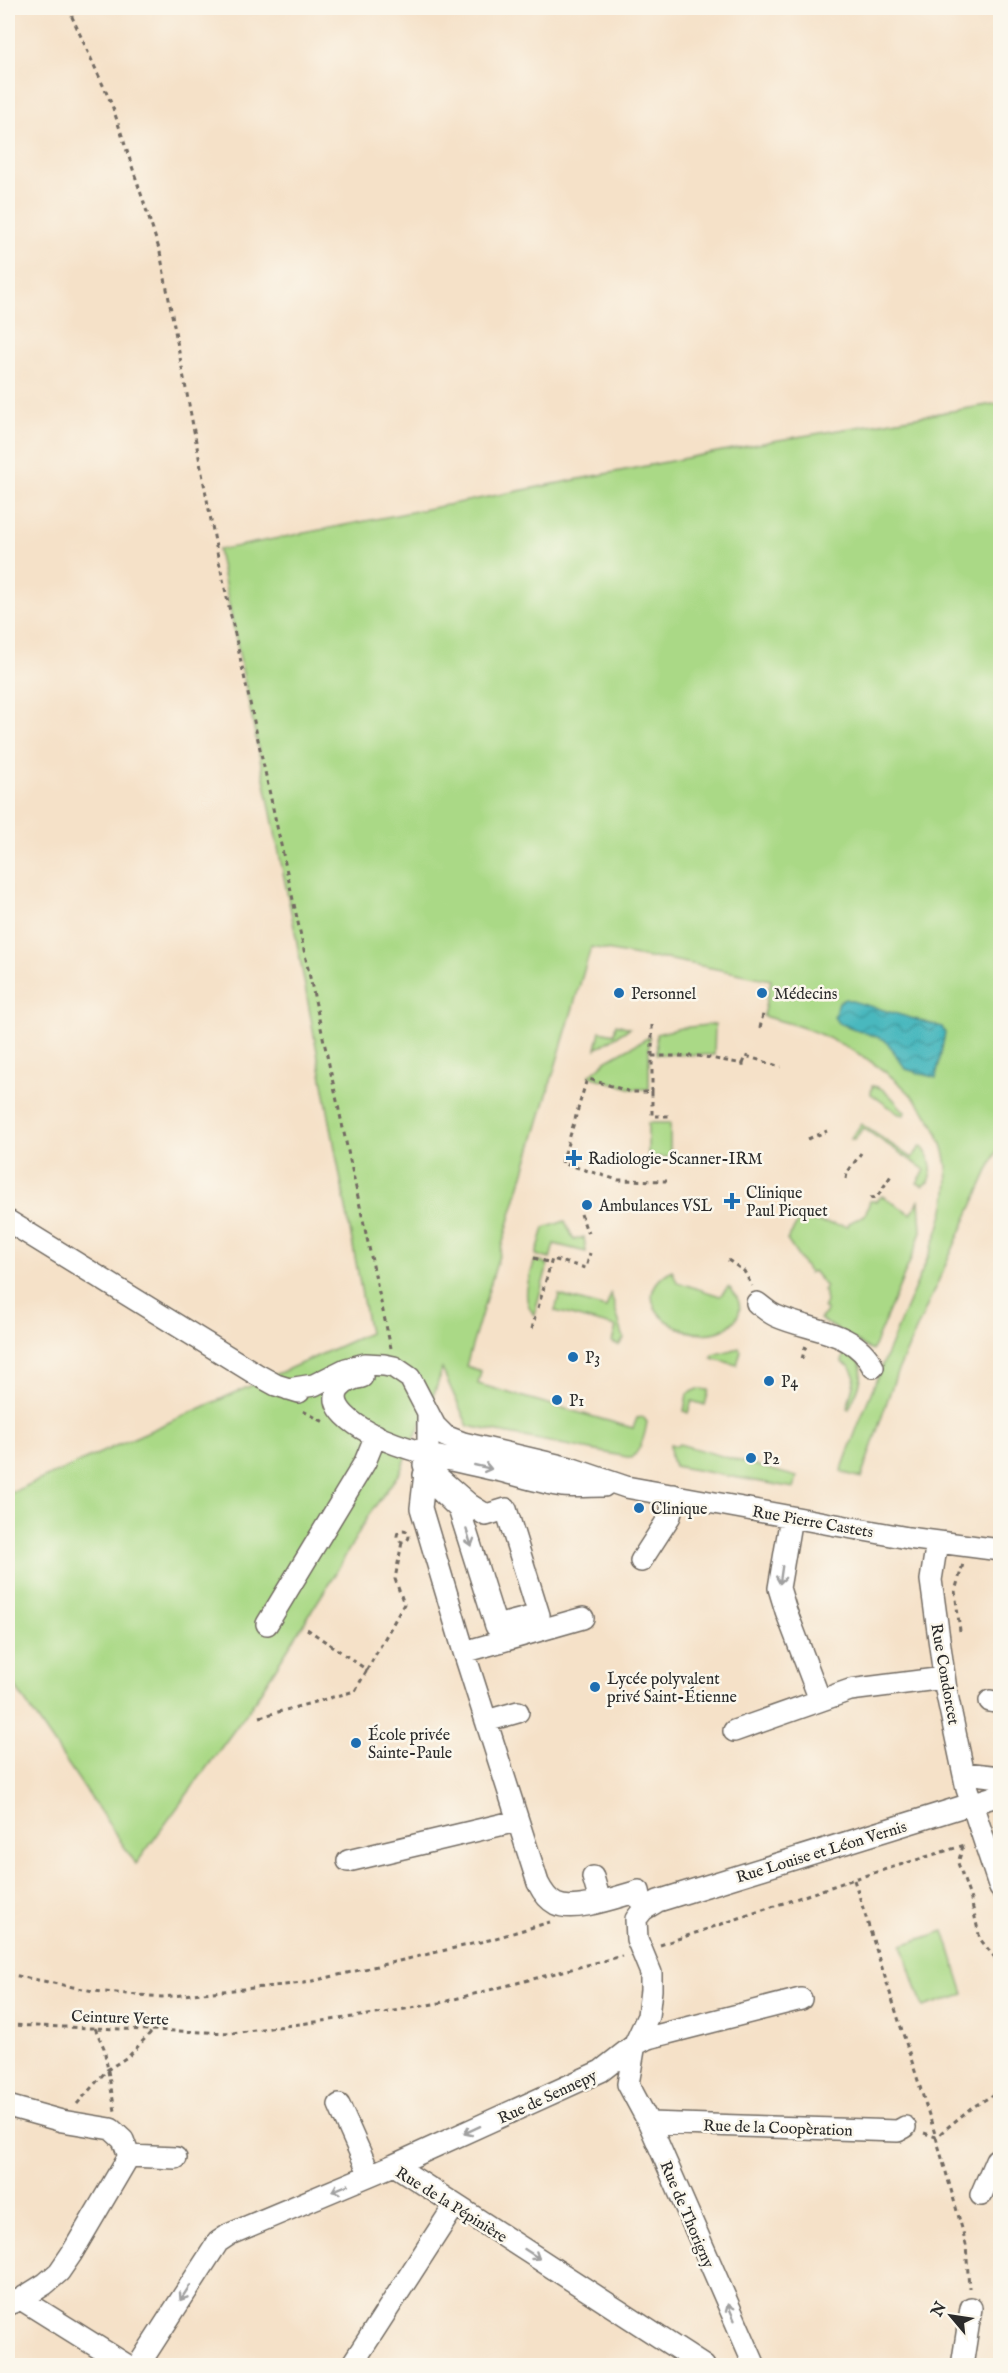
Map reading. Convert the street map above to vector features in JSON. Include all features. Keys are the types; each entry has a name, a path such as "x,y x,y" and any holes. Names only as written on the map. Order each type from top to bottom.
{"street":[{"path":"8,1221 256,1374 288,1389 323,1399 338,1408 352,1421 425,1464 470,1505 486,1515 506,1509 539,1615 496,1626 459,1509 425,1464"},
{"path":"755,1297 774,1316 848,1341 868,1357 873,1367"},
{"path":"288,1389 314,1385 346,1369 375,1363 394,1367 410,1378 424,1405 425,1464 421,1508 464,1652 538,1883 554,1904 564,1907 639,1891 643,1910 636,1919 635,1929 640,1951 651,1973 648,2016 635,2044 628,2084 601,2071"},
{"path":"338,1408 336,1395 340,1388 357,1378 371,1376 397,1382 424,1405"},
{"name":"Rue Pierre Castets","path":"424,1405 446,1436 479,1448 570,1468 626,1487"},
{"path":"267,1624 365,1462 376,1435"},
{"name":"Rue Pierre Castets","path":"425,1464 563,1486 626,1487 937,1542 1000,1550"},
{"path":"641,1561 670,1516 674,1495"},
{"path":"791,1517 779,1588 820,1700"},
{"name":"Rue Condorcet","path":"937,1542 931,1580 944,1678 972,1805 999,1877"},
{"path":"464,1652 582,1618"},
{"path":"734,1731 850,1690 944,1678"},
{"path":"486,1721 518,1712"},
{"path":"965,1773 1000,1777"},
{"name":"Rue Louise et Léon Vernis","path":"643,1910 658,1902 1000,1795"},
{"path":"348,1861 518,1821"},
{"path":"589,1878 595,1902"},
{"name":"Rue de Sennepy","path":"394,2166 601,2071 635,2044 668,2032 801,1999"},
{"name":"Rue de Thorigny","path":"628,2084 649,2123 744,2356 755,2366"},
{"path":"339,2105 370,2175"},
{"path":"8,2106 62,2121 111,2129 123,2140 129,2156"},
{"name":"Rue de la Coopèration","path":"649,2123 898,2132 905,2127"},
{"path":"129,2156 176,2158"},
{"path":"14,2302 45,2284 59,2272 129,2156"},
{"path":"981,2195 996,2160 1000,2162"},
{"name":"Rue de la Pépinière","path":"138,2366 219,2242 230,2235 394,2166 704,2366"},
{"path":"351,2366 455,2205"},
{"path":"14,2302 129,2366"},
{"path":"962,2366 971,2308"}],"path":[{"path":"68,8 112,105 160,252 219,564 357,1199 387,1326 394,1367"},
{"path":"760,1028 763,1014"},
{"path":"652,1025 652,1116 670,1116"},
{"path":"652,1056 699,1056 743,1065 746,1056 781,1067"},
{"path":"652,1092 631,1092 595,1083 589,1079 586,1082 562,1164 618,1180 667,1181"},
{"path":"808,1139 827,1131"},
{"path":"846,1179 847,1173 861,1153"},
{"path":"870,1198 877,1197 892,1174"},
{"path":"581,1214 587,1232 590,1231"},
{"path":"538,1308 552,1259 586,1268 590,1253"},
{"path":"534,1258 551,1263"},
{"path":"728,1260 744,1271 755,1297"},
{"path":"532,1329 536,1317"},
{"path":"260,1717 355,1691 404,1604 395,1579 402,1542"},
{"path":"960,1637 955,1591 968,1546"},
{"path":"307,1629 367,1670"},
{"path":"963,1846 958,1863 971,1900 980,1940 1000,1964"},
{"path":"854,1879 936,2137 966,2245 971,2308"},
{"path":"8,1974 93,1991 162,1997 304,1983 489,1940 552,1922 554,1904"},
{"name":"Ceinture Verte","path":"8,2025 232,2033"},
{"path":"95,2028 104,2048 117,2116 118,2134"},
{"path":"62,2121 107,2070 129,2056 153,2030"},
{"path":"936,2137 971,2108 1000,2091"}],"green space":[{"path":"1000,403 1000,1144 896,1375 861,1478 841,1472 865,1406 942,1220 947,1192 947,1163 939,1137 926,1114 909,1092 888,1074 840,1044 815,1032 763,1016 771,980 667,959 648,958 591,947 466,1366 481,1371 478,1384 633,1428 637,1418 643,1417 647,1422 640,1446 632,1458 468,1426 442,1369 436,1389 400,1472 368,1516 335,1574 251,1707 136,1864 8,1676 8,1494 369,1333 295,932 218,550 773,441"},
{"path":"616,1024 630,1028 596,1049 600,1031 614,1034"},
{"path":"715,1024 714,1055 657,1054 656,1034"},
{"path":"649,1037 649,1089 633,1089 589,1076 607,1060"},
{"path":"872,1086 890,1096 905,1112 904,1115 899,1114 871,1094"},
{"path":"648,1123 670,1123 670,1157 648,1157"},
{"path":"861,1124 912,1158 921,1146 930,1163 929,1182 923,1186 917,1183 925,1170 863,1128 854,1140 851,1139"},
{"path":"882,1196 911,1214 919,1201 921,1231 872,1351 820,1319 826,1313 823,1308 826,1302 824,1289 826,1287 813,1271 809,1273 787,1240 799,1220 848,1226 849,1223 865,1215 870,1201 876,1201"},
{"path":"565,1221 574,1240 584,1237 586,1252 554,1244 550,1259 536,1255 544,1228"},
{"path":"535,1260 548,1264 534,1315 527,1302 527,1288"},
{"path":"672,1270 677,1282 720,1296 728,1287 731,1289 739,1302 740,1310 737,1317 723,1329 706,1334 688,1331 671,1324 658,1312 652,1298 656,1284"},
{"path":"611,1294 624,1339 619,1345 612,1342 616,1327 555,1311 559,1295 606,1308"},
{"path":"739,1348 741,1351 737,1365 712,1358 713,1355"},
{"path":"845,1348 859,1362 862,1374 849,1409 847,1409 855,1377 849,1366 842,1362"},
{"path":"698,1389 709,1390 705,1405 692,1401 688,1413 684,1411 687,1394"},
{"path":"670,1444 677,1446 679,1444 797,1477 794,1488 674,1466"},
{"path":"944,1931 964,1994 923,2007 902,1945"}],"water":[{"path":"845,999 942,1027 945,1033 936,1078 906,1069 885,1040 838,1023 834,1017 839,1002"}],"place":[{"name":"Personnel","path":"619,993"},
{"name":"Médecins","path":"762,993"},
{"name":"Radiologie-Scanner-IRM","path":"574,1158"},
{"name":"Clinique Paul Picquet","path":"732,1201"},
{"name":"Ambulances VSL","path":"587,1205"},
{"name":"P3","path":"573,1357"},
{"name":"P4","path":"769,1381"},
{"name":"P1","path":"557,1400"},
{"name":"P2","path":"751,1458"},
{"name":"Clinique","path":"639,1508"},
{"name":"Lycée polyvalent privé Saint-Étienne","path":"595,1687"},
{"name":"École privée Sainte-Paule","path":"356,1743"}]}
